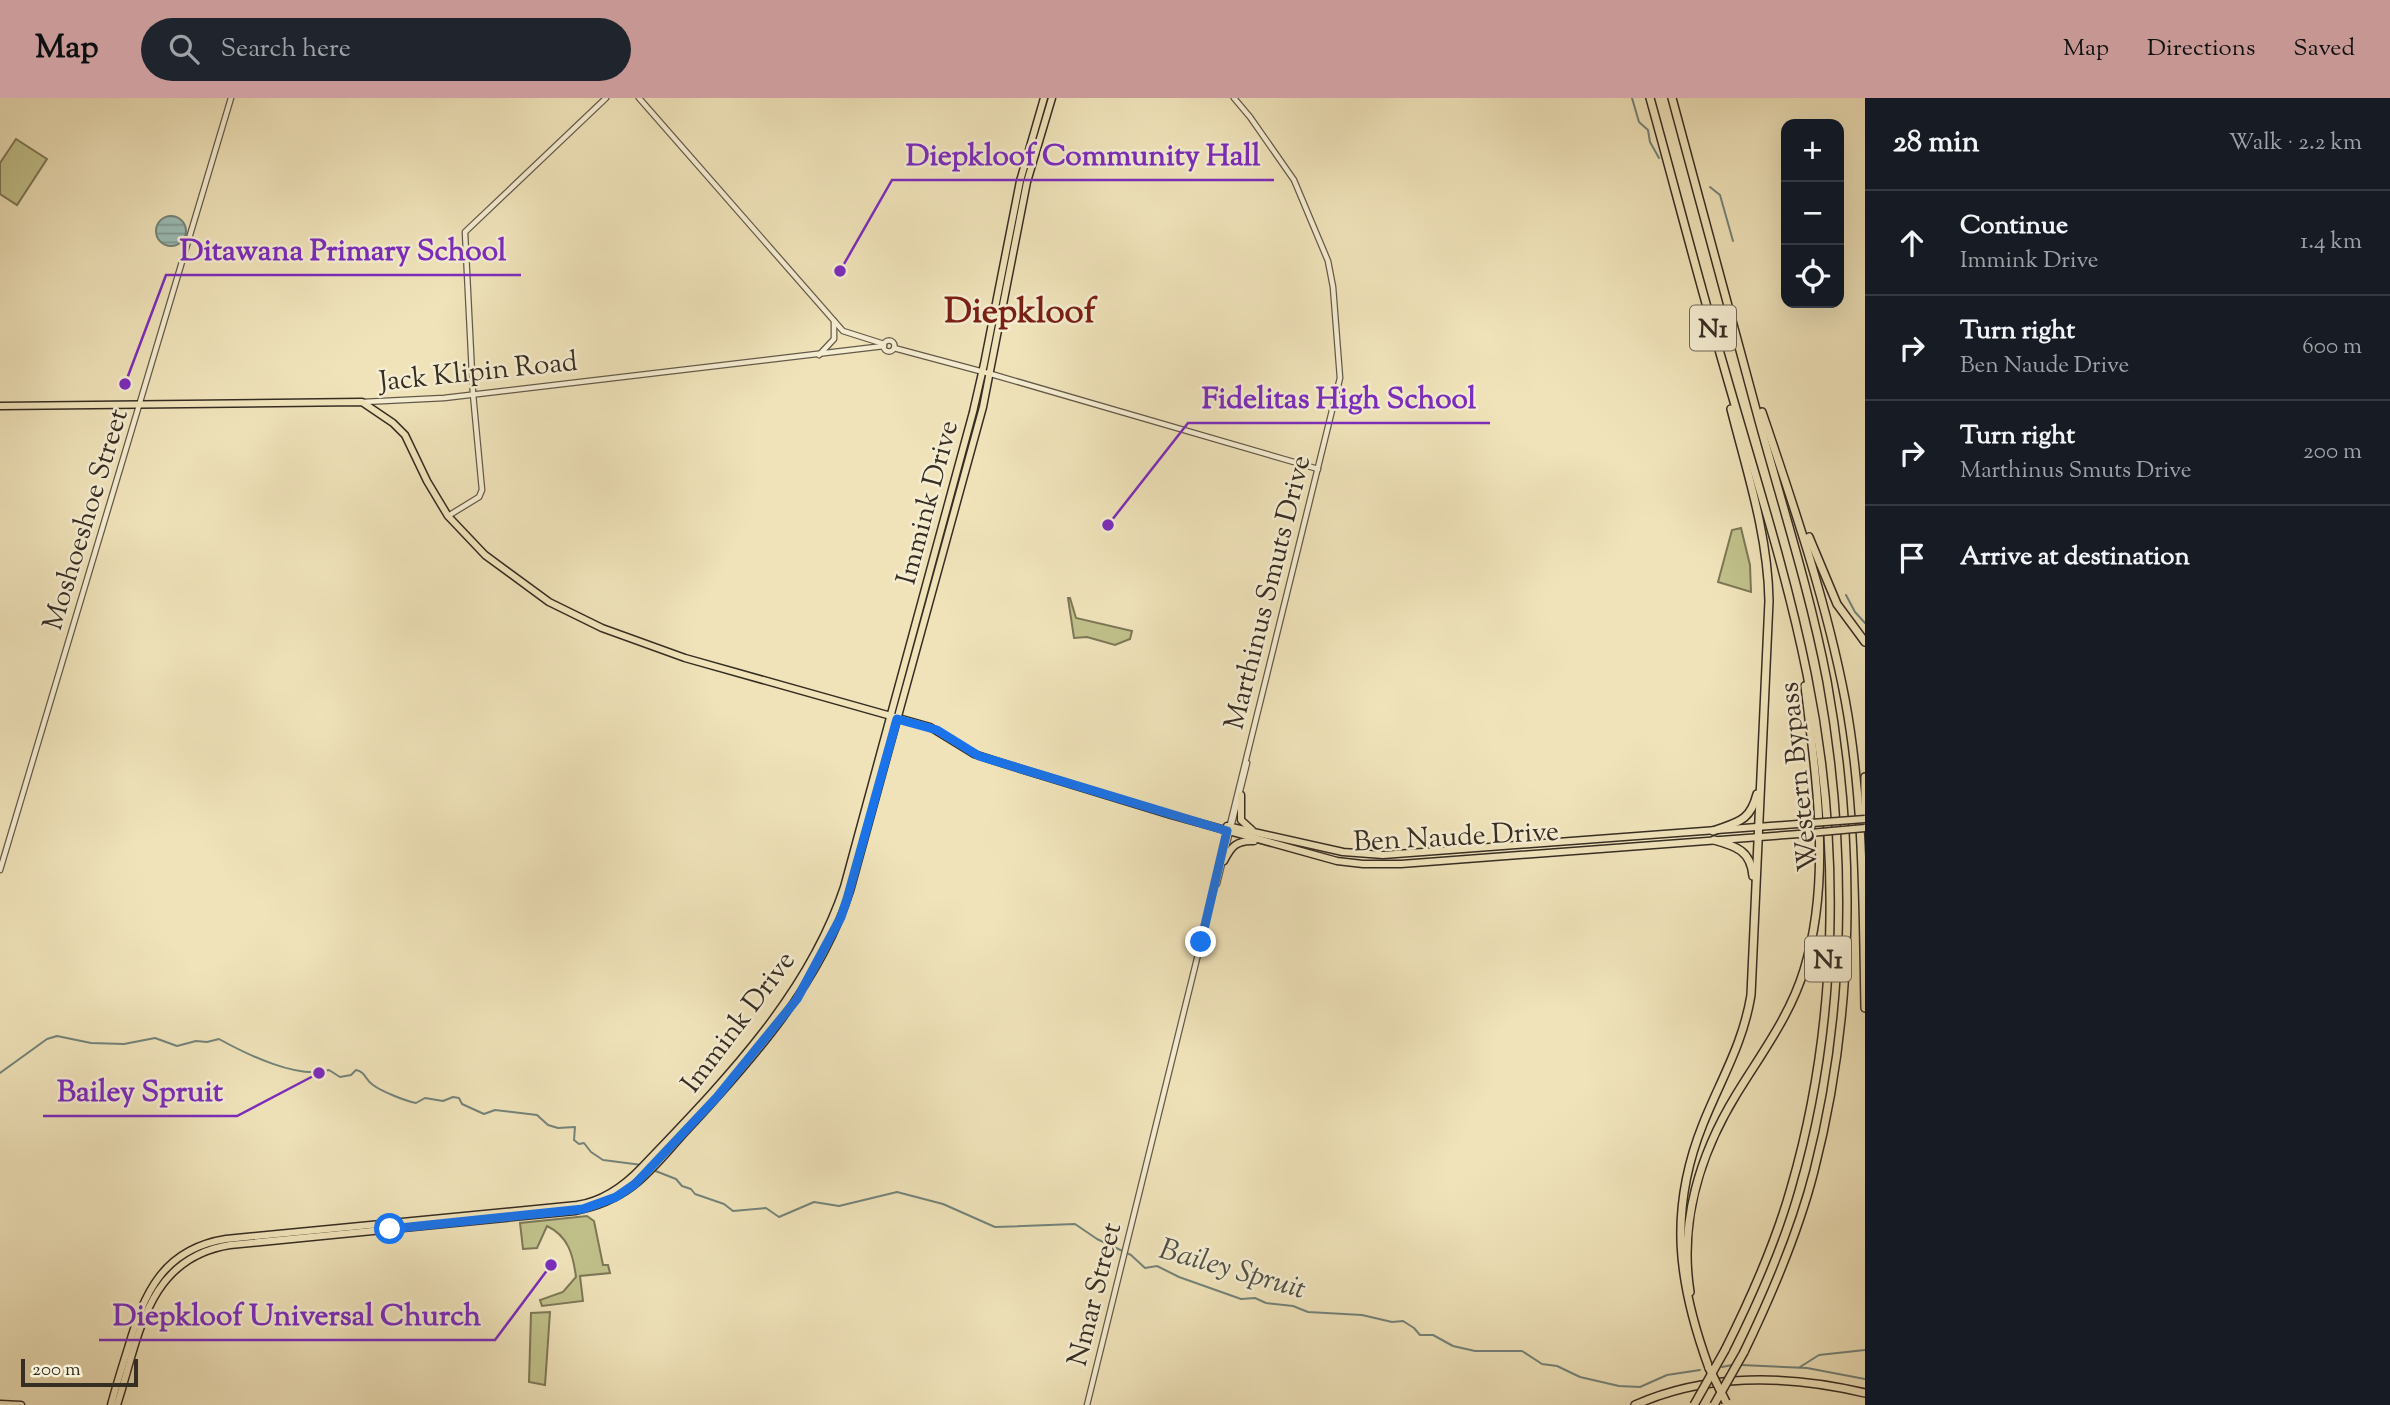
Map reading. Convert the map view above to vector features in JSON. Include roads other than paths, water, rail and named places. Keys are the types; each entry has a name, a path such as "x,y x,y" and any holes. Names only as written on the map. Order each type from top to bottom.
{"highway":[{"name":"Western Bypass","path":"1650,98 1783,572 1807,672 1822,769 1829,853 1828,955 1821,1039 1811,1106 1790,1191 1760,1277 1726,1350 1693,1405"},
{"name":"Western Bypass","path":"1672,98 1804,584 1826,677 1842,790 1847,909 1846,960 1839,1040 1830,1101 1817,1159 1786,1257 1744,1352 1714,1405"},
{"path":"1741,352 1800,521 1828,620 1850,736 1859,818 1865,1008"},
{"path":"1720,353 1762,533 1768,570 1769,601 1753,971 1745,1027 1698,1137 1683,1198 1680,1237 1685,1293 1709,1368 1727,1404"},
{"path":"1800,521 1837,604 1865,642"},
{"path":"1696,1331 1689,1286 1688,1243 1692,1203 1700,1171 1723,1117 1787,1012 1804,971 1814,930 1819,841 1814,755 1805,685 1807,672"},
{"path":"1865,777 1865,828"},
{"path":"1713,831 1739,822 1747,816 1753,807 1761,782"},
{"path":"1714,840 1736,846 1748,856 1752,866 1755,898"},
{"path":"1635,1405 1688,1387 1736,1381 1813,1384 1865,1393"}],"main road":[{"name":"Immink Drive","path":"117,1395 146,1296 168,1267 196,1248 226,1239 586,1203 613,1192 662,1156 717,1097 801,993 841,917 847,899 983,372 1020,181 1044,98"},
{"name":"Immink Drive","path":"111,1405 151,1300 174,1270 198,1254 216,1248 583,1209 616,1197 635,1184 653,1156 733,1067 793,992 835,914 894,716 991,374 1027,182 1052,98"},
{"name":"Jack Klipin Road","path":"0,406 362,402"},
{"name":"Ben Naude Drive","path":"362,402 393,423 405,435 427,481 449,516 485,555 548,602 615,634 685,658 894,716 937,730 979,756 1164,811 1350,863 1382,865 1865,828"},
{"path":"1241,795 1241,820 1247,827 1267,838"},
{"name":"Ben Naude Drive","path":"1267,838 1343,852 1383,855 1865,819"},
{"path":"1224,861 1238,842 1267,838"},
{"path":"104,1405 117,1395 120,1405"},
{"path":"0,1404 21,1405"}],"street":[{"name":"Moshoeshoe Street","path":"0,870 231,98"},
{"path":"449,516 479,497 482,490 473,394 466,232 606,98"},
{"path":"639,98 846,333 885,345 890,351 895,347"},
{"name":"Marthinus Smuts Drive","path":"1140,1193 1340,378 1330,268 1294,180 1234,98"},
{"path":"818,355 834,339 834,320"},
{"path":"885,345 891,340 895,347 1318,469"},
{"name":"Jack Klipin Road","path":"362,402 406,401 473,394 885,345"},
{"path":"1230,829 1241,795 1249,749"},
{"name":"Marthinus Smuts Drive","path":"1209,909 1224,861 1230,829"},
{"name":"Nmar Street","path":"1087,1405 1140,1193"}],"water":[{"path":"171,216 182,220 186,231 182,242 171,246 160,242 156,231 160,220"}],"waterway":[{"path":"1632,98 1639,122 1648,130 1650,142 1659,158"},
{"path":"1710,187 1720,195 1733,241"},
{"path":"1846,595 1865,623"},
{"name":"Bailey Spruit","path":"0,1073 47,1039 57,1036 91,1043 124,1044 155,1038 177,1046 219,1039 243,1052 288,1069 317,1072 329,1070 340,1077 351,1075 356,1070 364,1074 370,1083 393,1096 411,1102 416,1103 425,1098 443,1101 453,1097 484,1114 495,1110 537,1115 548,1125 558,1128 575,1127 574,1140 579,1144 584,1143 603,1160 642,1165"},
{"name":"Bailey Spruit","path":"653,1170 676,1179 695,1194 724,1204 733,1211 766,1208 779,1217 814,1202 839,1206 897,1192 943,1204 995,1227 1075,1224 1097,1239 1131,1255 1145,1268 1157,1266 1179,1277 1241,1299 1255,1298 1308,1312 1362,1315 1392,1322 1403,1321 1420,1335 1433,1335 1453,1346 1475,1351 1522,1351 1542,1364 1557,1366 1580,1377 1619,1386 1640,1387 1667,1375 1700,1370"},
{"path":"1800,1367 1819,1355 1865,1350"},
{"path":"1722,1367 1732,1365"},
{"path":"1741,1365 1807,1368 1865,1379"}],"place":[{"name":"Diepkloof Community Hall","path":"840,271"},
{"name":"Ditawana Primary School","path":"125,384"},
{"name":"Fidelitas High School","path":"1108,525"},
{"name":"Bailey Spruit","path":"319,1073"},
{"name":"Diepkloof Universal Church","path":"551,1265"}],"district":[{"name":"Diepkloof","path":"1020,310"}]}
